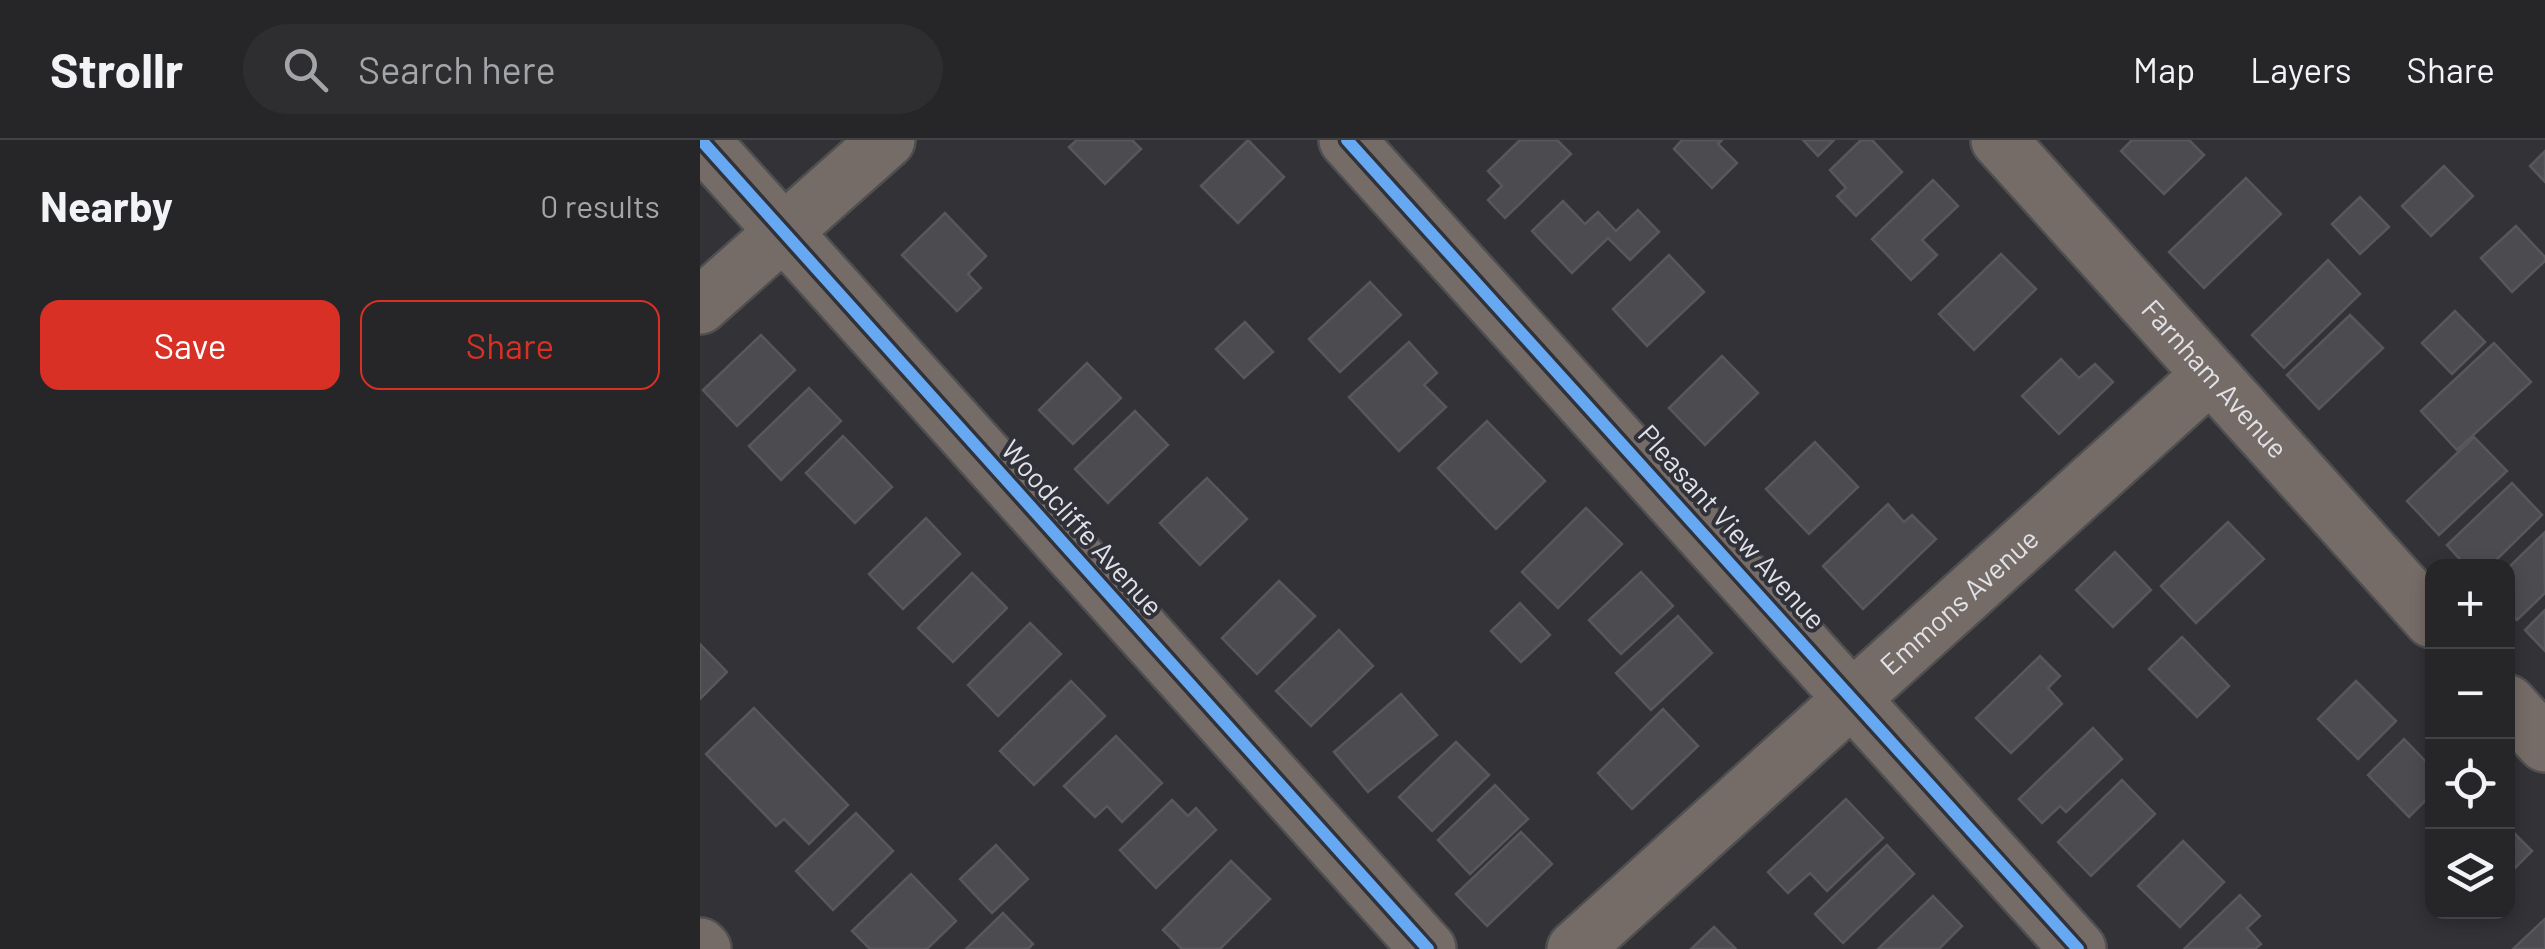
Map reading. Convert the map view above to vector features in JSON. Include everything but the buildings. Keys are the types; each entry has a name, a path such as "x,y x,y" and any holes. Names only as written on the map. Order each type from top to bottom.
{"street":[{"name":"Woodcliffe Avenue","path":"701,140 1428,949"},
{"path":"700,306 887,140"},
{"name":"Pleasant View Avenue","path":"1347,140 2078,949"},
{"name":"Farnham Avenue","path":"2000,140 2425,612"},
{"name":"Emmons Avenue","path":"1575,949 2210,376"},
{"path":"2515,711 2545,744"}],"cycle path":[{"path":"701,140 1428,949"},
{"path":"1347,140 2078,949"}]}
